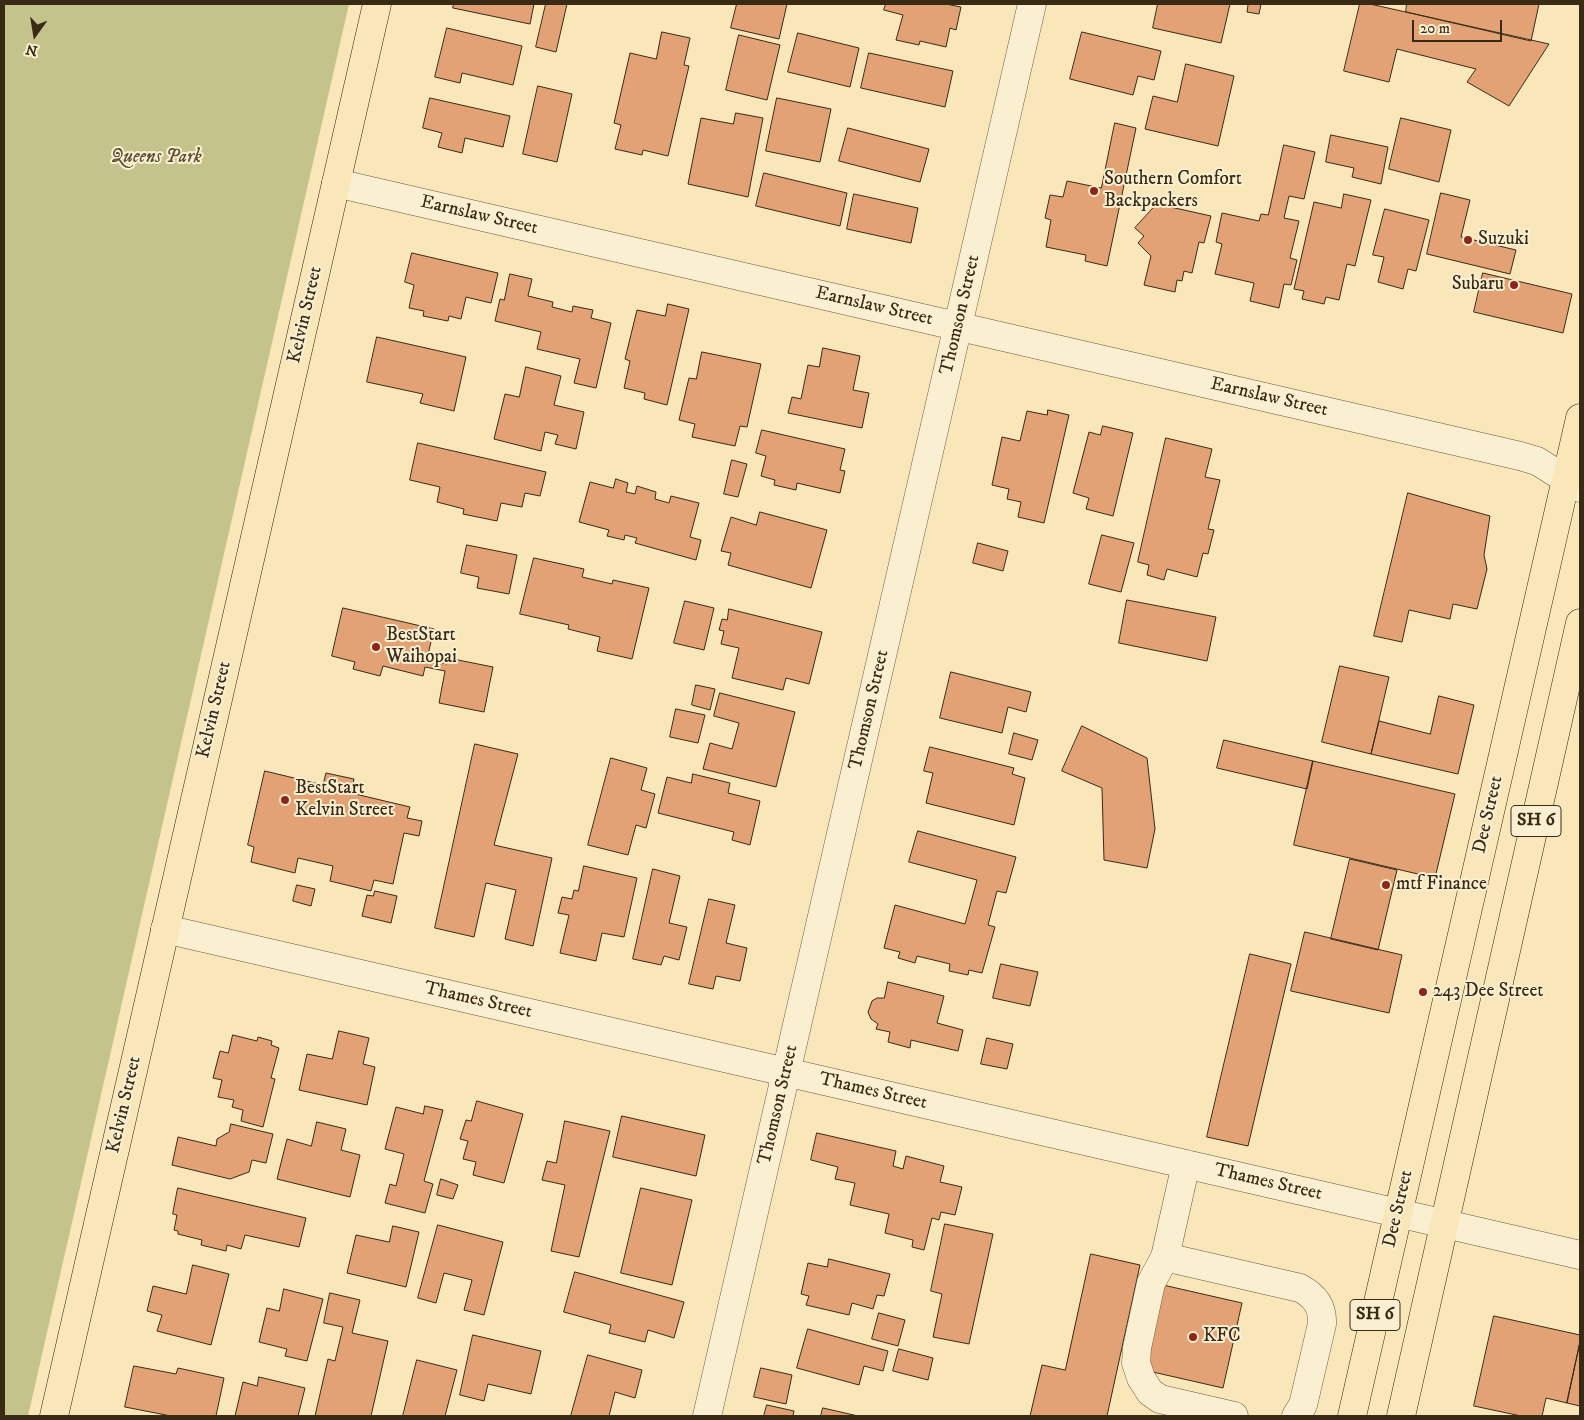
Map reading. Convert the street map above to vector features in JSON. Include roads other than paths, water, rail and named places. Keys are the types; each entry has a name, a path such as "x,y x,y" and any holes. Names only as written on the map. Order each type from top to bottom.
{"main road":[{"name":"Kelvin Street","path":"54,1416 377,4"},
{"name":"Dee Street","path":"1352,1416 1398,1213 1573,484 1580,418"},
{"name":"SH 6","path":"1401,1416 1580,623"}],"street":[{"name":"Thomson Street","path":"707,1416 1032,4"},
{"name":"Earnslaw Street","path":"336,183 1520,456 1537,461 1573,484"},
{"name":"Thames Street","path":"165,929 1580,1255"},
{"path":"1186,1164 1165,1257 1151,1283 1137,1348 1136,1363 1141,1378 1150,1392 1160,1399 1234,1416"},
{"path":"1165,1257 1300,1288 1308,1292 1319,1305 1322,1324 1303,1406 1296,1416"}],"place":[{"name":"Southern Comfort Backpackers","path":"1094,191"},
{"name":"Suzuki","path":"1468,240"},
{"name":"Subaru","path":"1514,285"},
{"name":"BestStart Waihopai","path":"376,647"},
{"name":"BestStart Kelvin Street","path":"285,800"},
{"name":"mtf Finance","path":"1386,885"},
{"name":"243 Dee Street","path":"1423,992"},
{"name":"KFC","path":"1193,1337"}],"park label":[{"name":"Queens Park","path":"156,158"}]}
